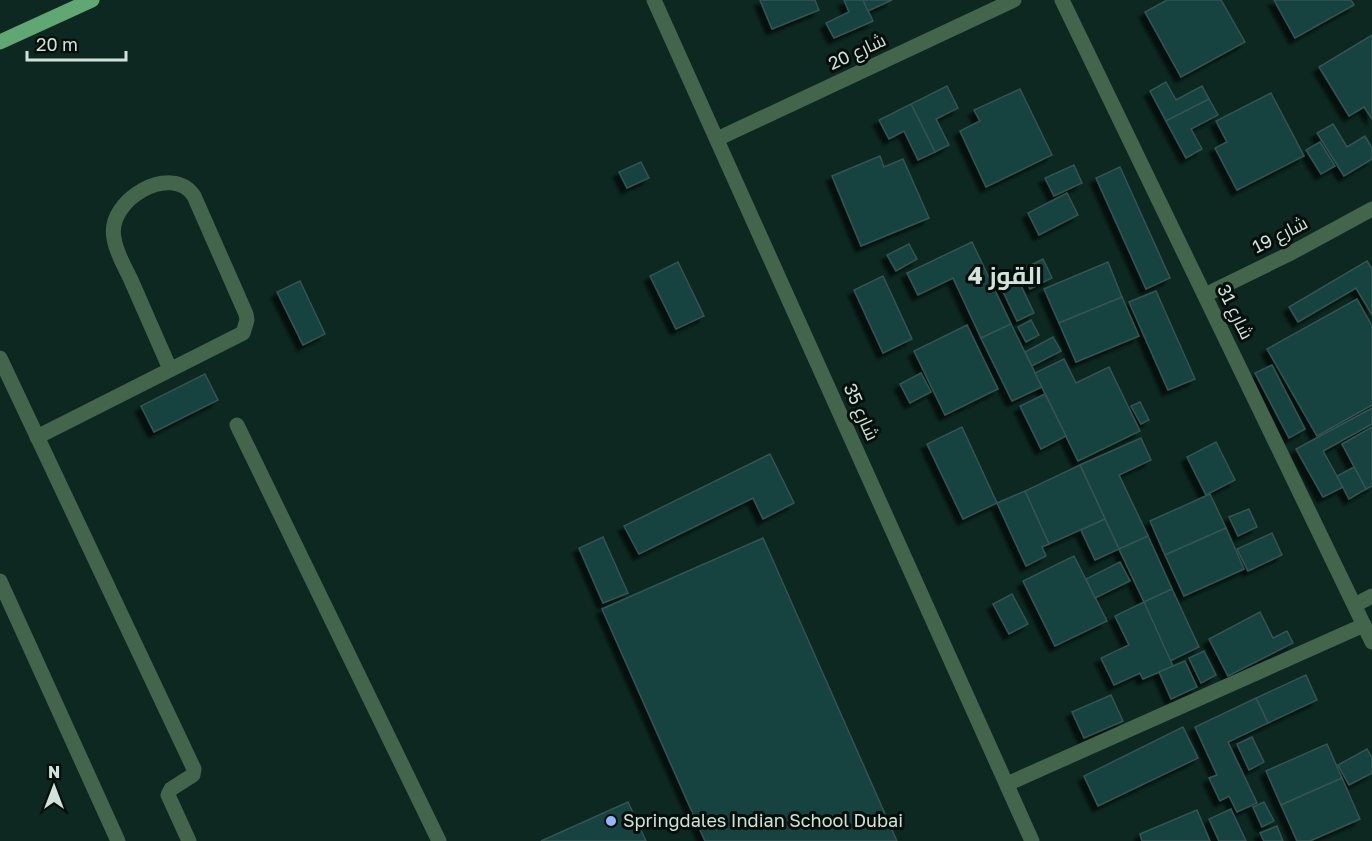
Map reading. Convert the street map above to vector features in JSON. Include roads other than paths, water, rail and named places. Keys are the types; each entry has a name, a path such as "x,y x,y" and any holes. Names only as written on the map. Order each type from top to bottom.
{"main road":[{"path":"0,42 92,0"}],"street":[{"name":"شارع 35","path":"654,0 1032,841"},
{"name":"شارع 20","path":"717,140 1014,0"},
{"name":"شارع 31","path":"1062,0 1372,642"},
{"path":"37,437 243,333 247,320 195,196 183,183 174,181 137,194 126,201 118,211 113,223 117,249 170,369"},
{"name":"شارع 19","path":"1205,295 1372,209"},
{"path":"0,358 195,768 193,775 171,789 168,795 189,841"},
{"path":"237,425 439,841"},
{"path":"0,580 118,841"},
{"path":"1354,605 1372,596"},
{"path":"1007,784 1364,626"}],"place":[{"name":"Springdales Indian School Dubai","path":"611,821"}],"district":[{"name":"القوز 4","path":"1005,276"}]}
